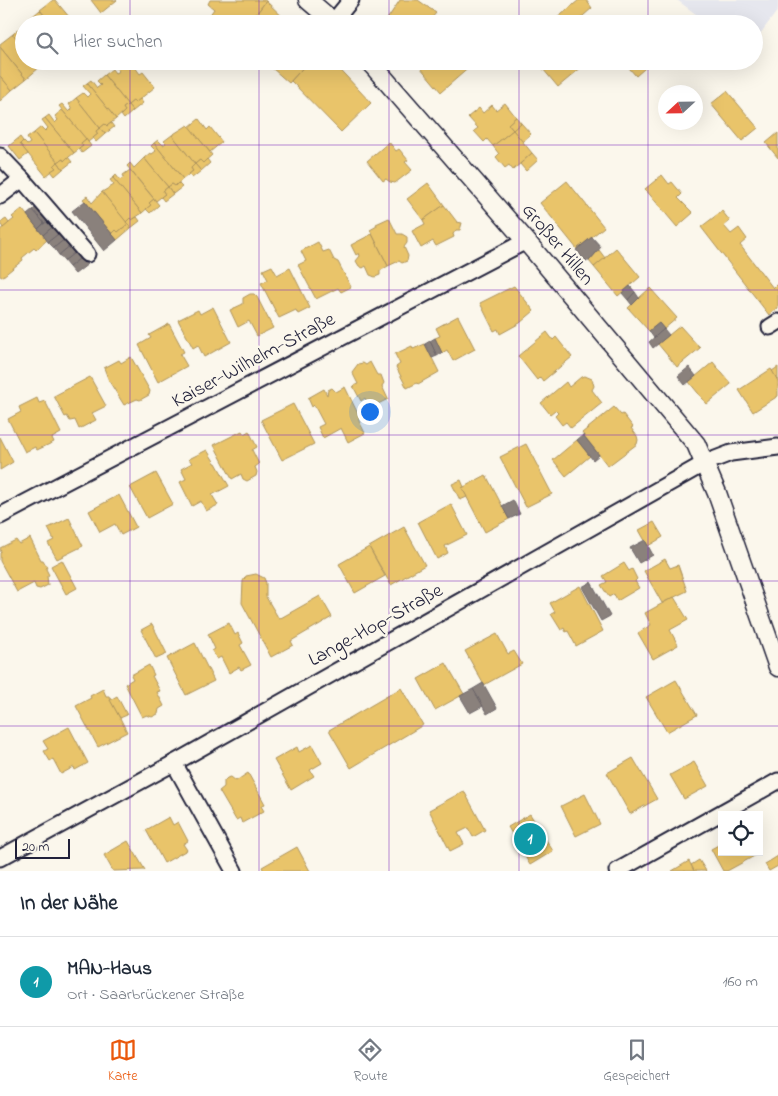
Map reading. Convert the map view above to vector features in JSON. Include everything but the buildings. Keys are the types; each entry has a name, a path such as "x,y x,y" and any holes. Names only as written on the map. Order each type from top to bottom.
{"street":[{"path":"308,0 326,15"},
{"path":"341,15 351,0"},
{"name":"Großer Hillen","path":"377,70 526,241 696,444 718,493 778,667"},
{"path":"0,156 87,254"},
{"path":"0,196 22,179"},
{"name":"Kaiser-Wilhelm-Straße","path":"0,516 526,241"},
{"name":"Lange-Hop-Straße","path":"0,858 174,763 705,463 731,453 778,447"},
{"path":"174,763 234,871"},
{"path":"617,871 778,781"}],"shaded area":[{"path":"677,0 778,0 778,10 763,30 763,15 697,15"}],"place":[{"name":"MAN-Haus","path":"530,839"}]}
